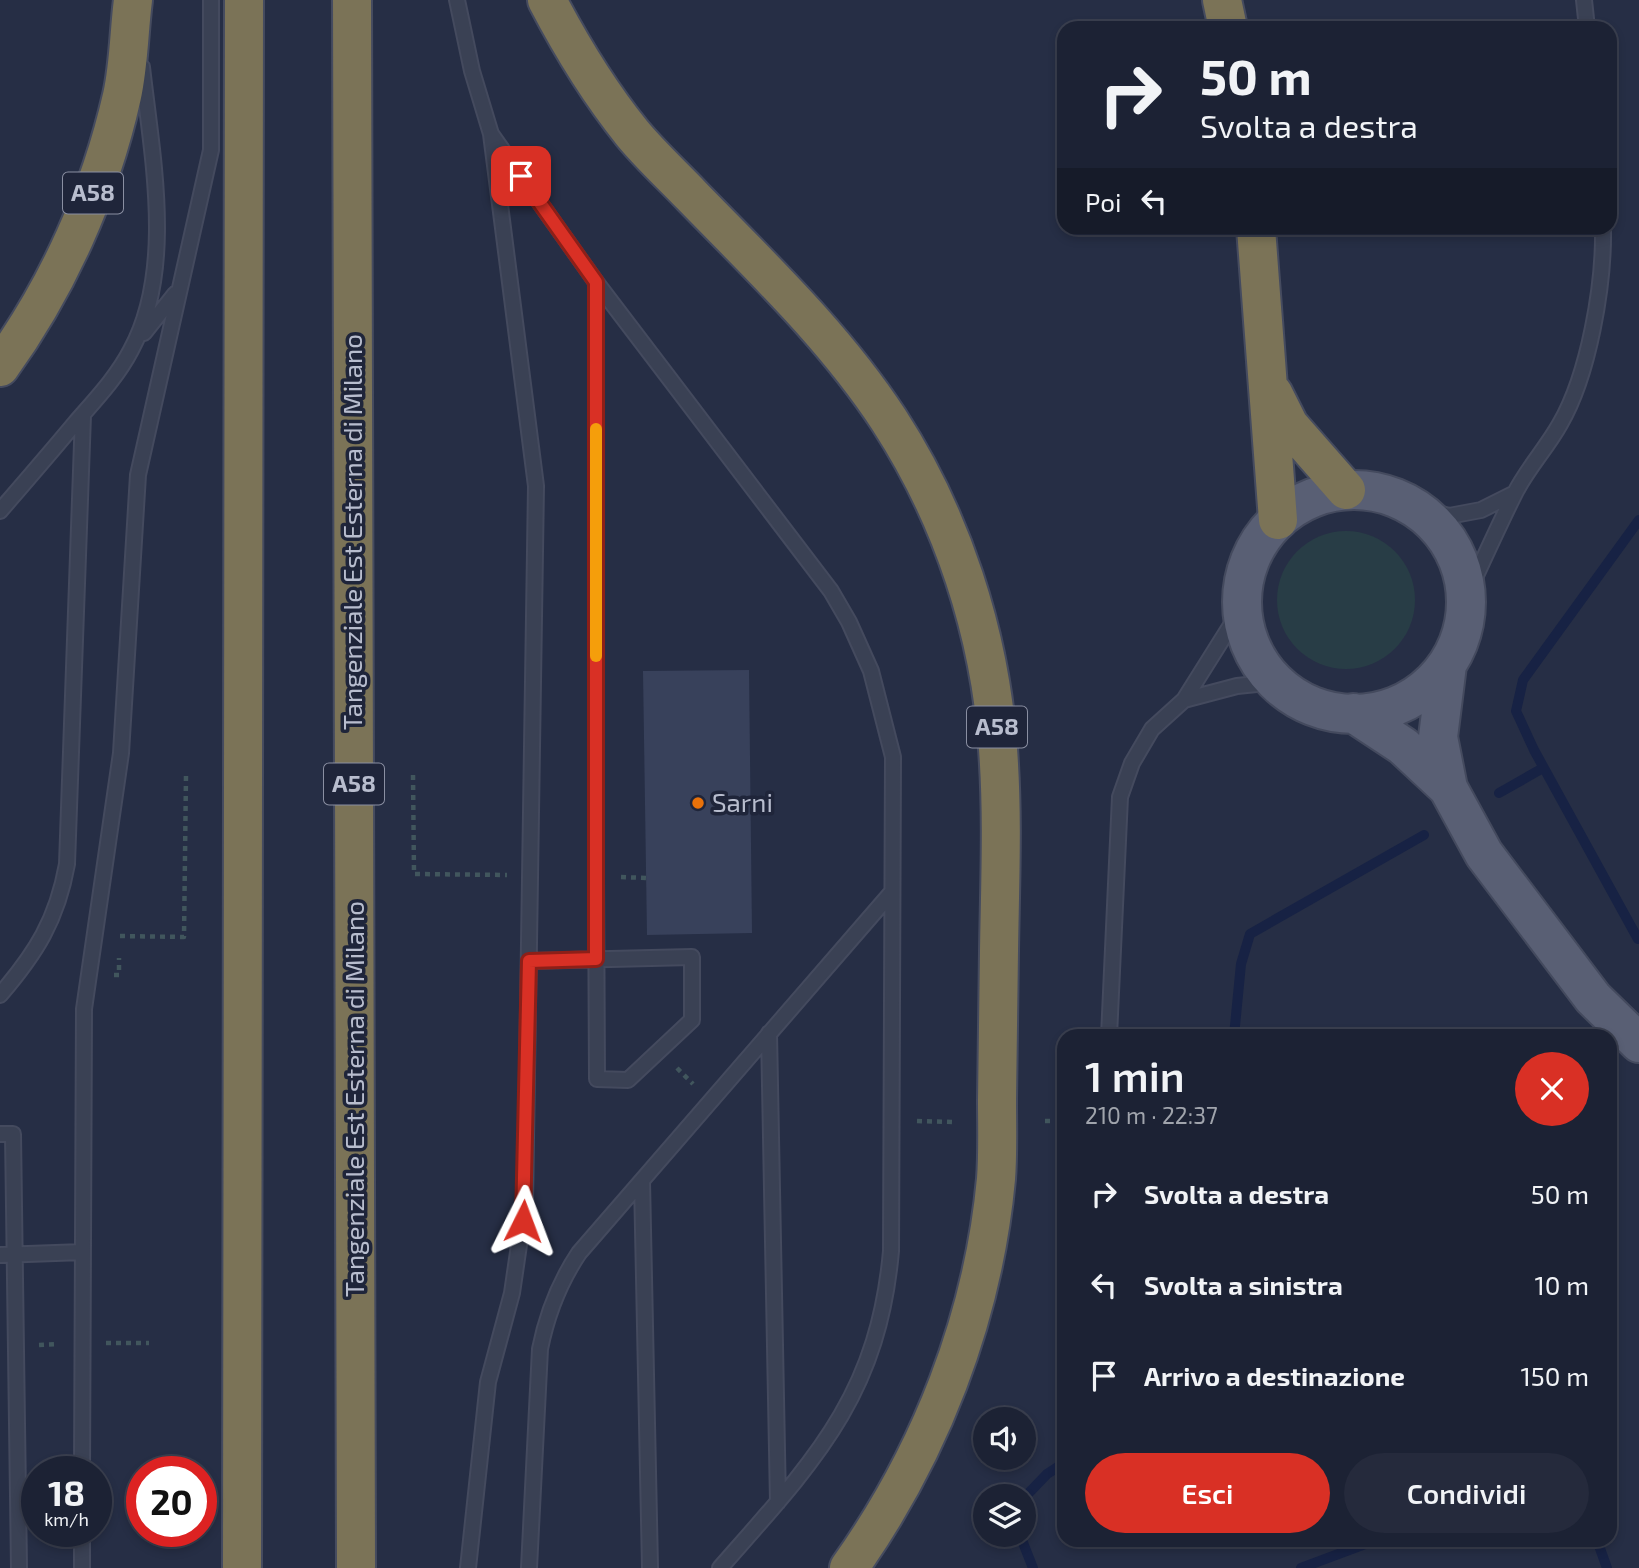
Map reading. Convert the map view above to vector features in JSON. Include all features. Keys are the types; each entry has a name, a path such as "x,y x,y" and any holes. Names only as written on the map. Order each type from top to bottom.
{"highway":[{"name":"A58","path":"0,368 51,287 86,211 100,173 122,93 133,0"},
{"path":"242,1568 244,0"},
{"name":"Tangenziale Est Esterna di Milano","path":"352,0 356,1568"},
{"name":"A58","path":"547,0 594,81 633,135 824,333 889,420 916,466 950,540 976,617 988,669 999,749 1001,817 996,1174 988,1238 974,1301 944,1394 903,1483 849,1568"},
{"path":"1222,0 1226,21"},
{"path":"1249,21 1250,0"},
{"path":"1257,235 1279,520"},
{"path":"1268,382 1289,425 1346,490"}],"main road":[{"path":"1447,665 1421,691 1400,704 1377,711 1353,713 1317,707 1295,697 1276,682 1261,663 1250,642 1242,606 1244,582 1251,559 1263,538 1279,520 1308,500 1346,490 1389,495 1411,506 1433,522 1450,544 1462,569 1466,597 1462,632 1447,665 1438,737 1448,788 1484,854 1593,998 1639,1044"},
{"path":"1353,713 1403,746 1448,788"}],"lane":[{"path":"132,349 149,307 157,256 153,165 133,0"},
{"path":"82,1456 84,1009 87,975 121,753 138,475 211,150 211,0"},
{"path":"457,0 472,71 491,134 536,486 525,1204 512,1293 488,1381 468,1568"},
{"path":"1584,0 1586,21"},
{"path":"491,134 596,282 831,591 849,621 871,671 891,748 891,1251 885,1300 864,1370 837,1425 817,1455 778,1503 720,1568"},
{"path":"1466,597 1515,493 1561,422 1582,369 1595,313 1603,235"},
{"path":"529,961 596,959 692,957 692,1020 628,1080 597,1079 596,959 596,282"},
{"path":"0,511 110,383 132,349 178,290"},
{"path":"0,995 30,960 43,938 58,902 67,864 83,415"},
{"path":"1411,506 1450,516 1481,510 1515,493"},
{"path":"1109,1029 1122,789 1132,763 1152,729 1184,700 1242,606"},
{"path":"1184,700 1237,686 1276,682"},
{"path":"530,1568 537,1374 545,1323 554,1298 579,1253 892,892"},
{"path":"769,1033 778,1503"},
{"path":"0,1134 13,1134 19,1568"},
{"path":"642,1181 650,1568"},
{"path":"0,1255 83,1252"},
{"path":"82,1547 82,1568"}],"path":[{"path":"87,975 119,975 120,936 184,937 186,775"},
{"path":"413,775 414,874 530,876"},
{"path":"596,876 646,878"},
{"path":"660,1050 710,1101"},
{"path":"892,1120 953,1122"},
{"path":"1045,1121 1057,1121"}],"shaded area":[{"path":"1346,531 1373,536 1395,551 1410,573 1415,600 1410,627 1395,649 1373,664 1346,669 1319,664 1297,649 1282,627 1277,600 1282,573 1297,551 1319,536"}],"building":[{"name":"Sarni","path":"749,670 752,933 647,935 643,671"}],"waterway":[{"path":"1638,939 1534,750 1516,711 1523,680 1639,520"},
{"path":"1499,793 1543,768"},
{"path":"1235,1029 1241,964 1250,934 1424,835"},
{"path":"1036,1485 1057,1468"},
{"path":"1025,1547 1033,1568"},
{"path":"1301,1568 1357,1547"},
{"path":"1600,1547 1607,1568"}],"slow traffic":[{"path":"596,429 596,656"}],"place":[{"name":"Sarni","path":"698,803"}],"route":[{"path":"521,176 596,282 596,959 529,961 523,1221"}]}
